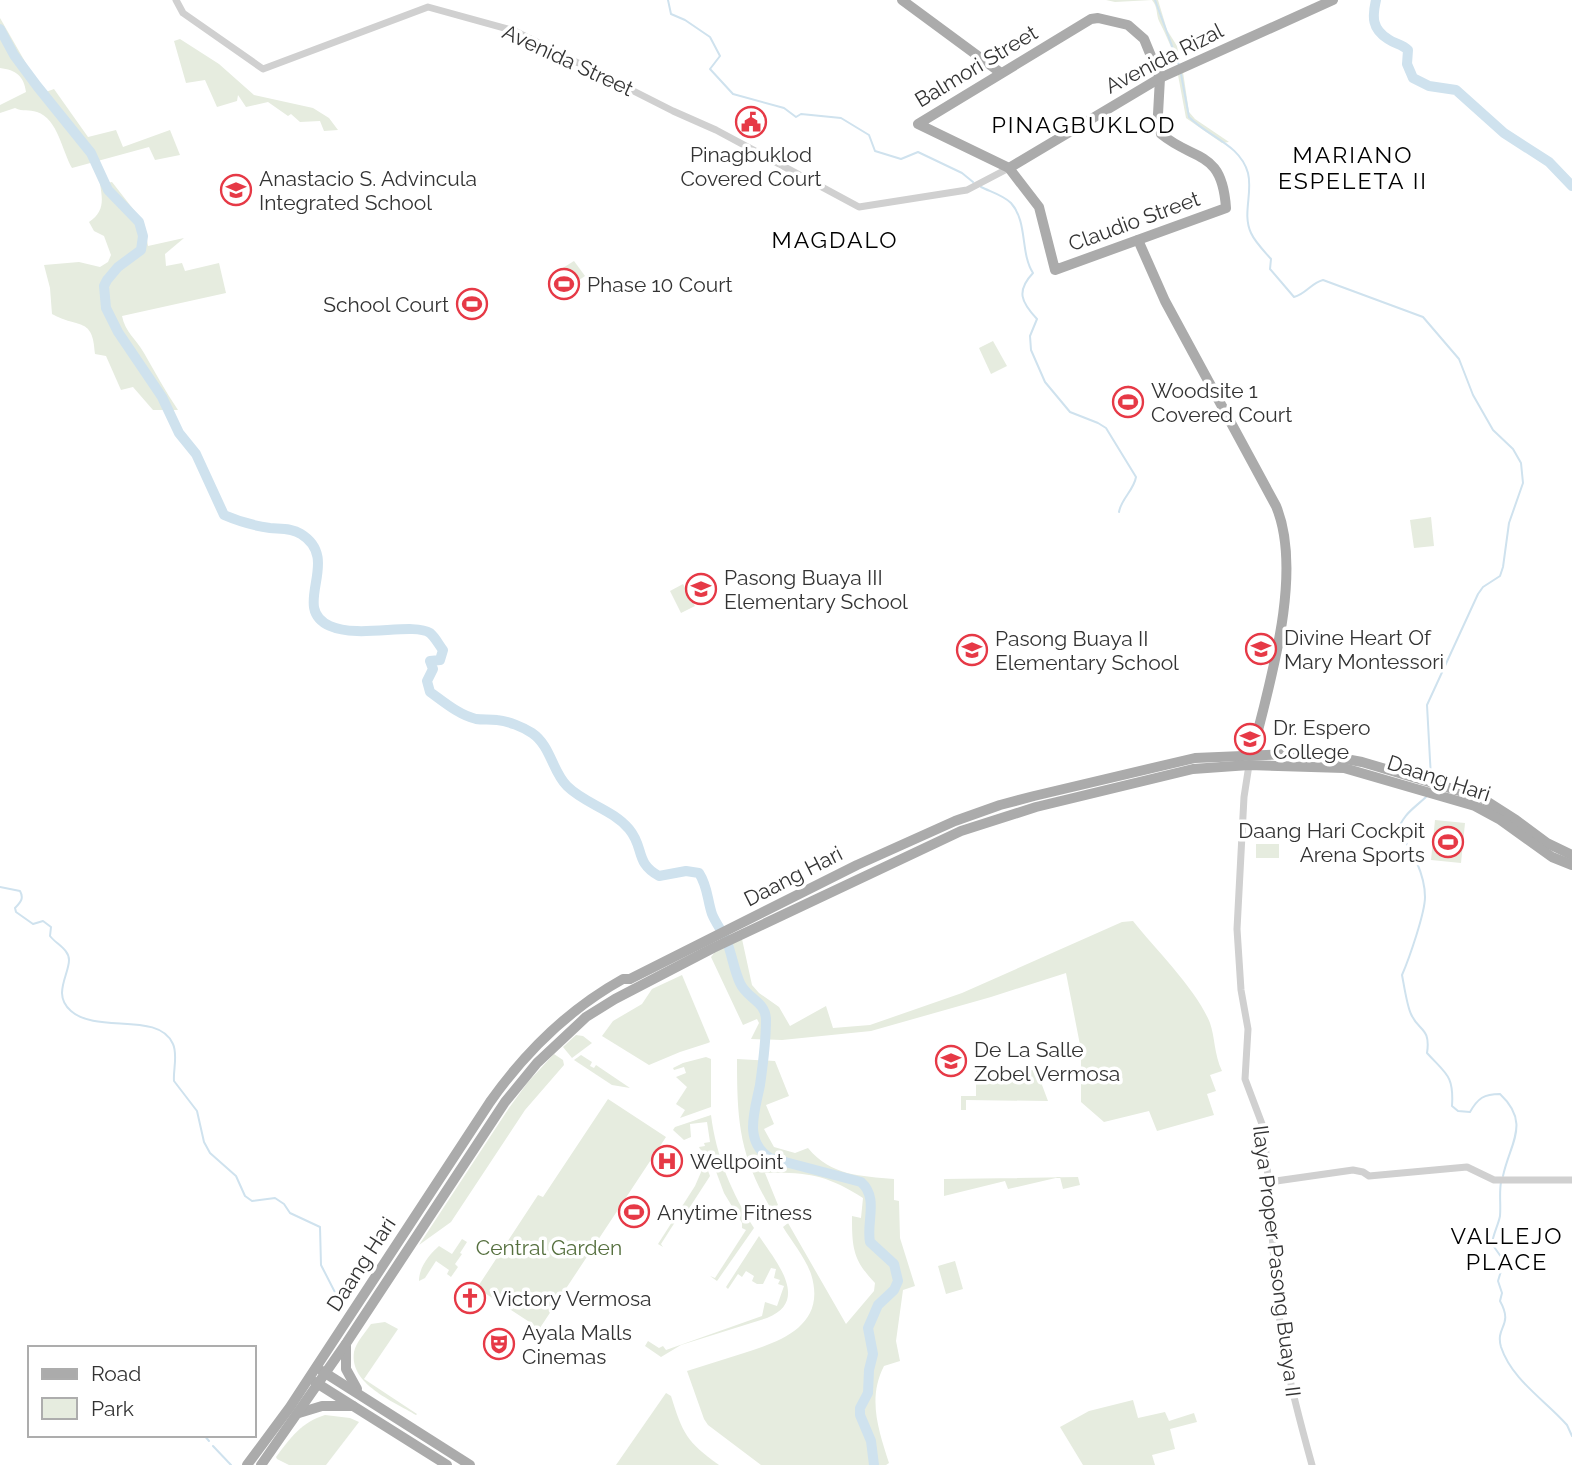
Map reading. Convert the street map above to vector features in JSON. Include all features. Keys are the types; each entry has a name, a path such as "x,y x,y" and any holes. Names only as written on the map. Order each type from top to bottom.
{"main road":[{"path":"902,0 1001,73"},
{"name":"Avenida Rizal","path":"1009,168 1160,78 1333,0"},
{"name":"Balmori Street","path":"1009,168 918,124 1091,19 1128,25 1138,32 1150,51 1160,78"},
{"name":"Claudio Street","path":"1009,168 1039,207 1055,270 1226,208 1221,178 1210,164 1201,156 1161,134 1158,114 1160,78"},
{"path":"1138,240 1166,301 1276,506 1286,537 1284,606 1252,754"},
{"name":"Daang Hari","path":"738,931 910,841 1000,805 1185,760 1252,754 1341,758 1417,784"},
{"name":"Daang Hari","path":"247,1465 314,1381 490,1102 528,1054 567,1016 624,979 630,979 711,944 961,831 1036,807 1193,769 1249,765 1330,766 1417,784 1490,803 1547,843 1572,855"},
{"name":"Daang Hari","path":"1443,791 1486,811 1552,857 1572,865"},
{"name":"Daang Hari","path":"321,1370 347,1342 505,1101 537,1063 567,1033 596,1010 711,944"},
{"path":"347,1342 346,1369 359,1393"},
{"path":"321,1370 470,1465"},
{"path":"314,1381 447,1465"},
{"name":"Daang Hari","path":"261,1465 299,1413 314,1381"},
{"path":"299,1413 322,1406 356,1406"}],"street":[{"name":"Avenida Street","path":"176,0 183,13 263,69 428,7 515,31 716,130 859,207"},
{"name":"Avenida Rizal","path":"859,207 973,188 1009,168"},
{"name":"Ilaya Proper Pasong Buaya II","path":"1249,765 1242,826 1237,929 1248,1025 1245,1079 1262,1124 1285,1356 1312,1465"},
{"path":"1269,1182 1353,1170 1369,1176 1468,1167 1495,1180 1572,1180"}],"green space":[{"path":"1106,0 1152,0 1115,2"},
{"path":"1152,0 1158,0 1167,30 1177,46 1180,61 1177,63 1159,21"},
{"path":"0,18 43,93 54,89 88,137 116,130 123,147 170,130 180,155 155,160 149,147 72,168 55,128 44,116 34,111 15,108 0,113 0,105 26,92 18,75 11,70 0,68"},
{"path":"180,39 219,64 254,95 313,108 329,118 338,130 324,131 320,121 300,122 268,102 246,107 238,95 237,101 217,107 205,80 186,83 174,41"},
{"path":"1183,72 1189,112 1229,142 1222,143 1186,118 1178,75"},
{"path":"112,182 144,223 148,246 184,238 165,254 166,266 182,263 185,271 219,263 226,293 122,316 128,331 178,410 153,410 133,387 121,390 106,356 95,354 94,342 88,329 52,314 50,288 44,265 79,262 100,267 108,262 111,255 104,236 94,231 89,222 101,206 100,184"},
{"name":"Phase 10 Court","path":"574,261 585,276 561,292 550,276"},
{"name":"School Court","path":"475,288 485,315 468,320 460,293"},
{"path":"993,341 1007,366 991,374 979,348"},
{"name":"Woodsite 1 Covered Court","path":"1129,385 1140,412 1126,418 1115,391"},
{"path":"1431,517 1434,546 1414,548 1410,520"},
{"path":"683,584 695,606 681,613 670,591"},
{"name":"Daang Hari Cockpit Arena Sports","path":"1435,820 1465,823 1461,863 1431,860"},
{"path":"1256,844 1279,844 1279,858 1256,858"},
{"path":"1133,921 1186,984 1204,1010 1212,1028 1222,1071 1210,1075 1216,1091 1207,1094 1214,1115 1157,1131 1149,1111 1104,1122 1081,1102 1081,1050 1066,973 871,1031 782,1040 751,1039 759,1023 757,1019 743,1025 711,957 715,952 742,939 752,985 779,1007 790,1026 826,1006 833,1028 870,1025 962,993 1122,922"},
{"path":"682,975 710,1042 649,1065 602,1036 613,1021 642,1004 652,989"},
{"path":"576,1035 583,1036 592,1043 572,1058 563,1047"},
{"path":"554,1054 563,1060 564,1065 525,1110 451,1222 419,1245 509,1108"},
{"path":"581,1055 592,1062 590,1066 594,1068 596,1065 630,1088 612,1085 574,1060"},
{"path":"706,1057 711,1059 711,1107 680,1118 685,1110 676,1104 687,1087 676,1077 686,1073 684,1067 673,1068"},
{"path":"737,1059 775,1061 789,1096 766,1105 774,1124 764,1129 774,1147 795,1153 808,1148 826,1164 847,1173 894,1179 894,1200 899,1201 900,1238 915,1286 903,1290 896,1341 900,1361 884,1366 876,1391 876,1415 889,1463 886,1465 761,1465 708,1425 704,1419 687,1371 773,1343 798,1328 813,1306 811,1274 783,1227 788,1223 846,1324 874,1291 875,1283 862,1267 853,1245 852,1216 861,1218 863,1198 816,1176 765,1173 778,1205 771,1209 752,1171 742,1137"},
{"path":"976,1070 1046,1070 1042,1085 1048,1101 966,1100 966,1110 961,1110 961,1096 976,1096"},
{"name":"Central Garden","path":"608,1099 666,1137 532,1340 527,1337 534,1325 477,1288 538,1195 543,1197"},
{"path":"711,1115 726,1174 754,1228 717,1281 710,1276 715,1278 746,1230 742,1228 742,1223 724,1193 711,1158 699,1147 710,1142 707,1122 690,1124 691,1137 684,1140 673,1130"},
{"path":"705,1163 710,1176 688,1210 684,1208 661,1244 663,1247 658,1244 695,1186"},
{"path":"1059,1177 1008,1189 1005,1181 944,1196 944,1179"},
{"path":"1060,1177 1078,1177 1080,1185 1063,1189"},
{"path":"759,1236 786,1280 787,1301 780,1311 767,1318 681,1345 661,1357 645,1346 648,1341 659,1348 663,1346 666,1350 762,1316 765,1302 777,1306 784,1286 778,1284 780,1280 774,1278 776,1269 771,1268 763,1284 752,1281 754,1276 746,1271 742,1277 738,1274 728,1289 726,1287"},
{"path":"462,1239 467,1242 455,1264 458,1267 451,1277 447,1274 449,1270 436,1261 425,1278 419,1281 428,1257 439,1246 452,1254"},
{"path":"955,1261 963,1289 946,1294 938,1266"},
{"path":"385,1322 398,1329 364,1379 416,1415 374,1390 358,1373 354,1363 355,1348 371,1324"},
{"path":"666,1393 671,1396 692,1443 719,1465 616,1465"},
{"path":"1133,1400 1138,1418 1165,1412 1169,1421 1194,1413 1197,1422 1170,1429 1175,1449 1152,1455 1155,1465 1083,1465 1060,1427 1089,1411"},
{"path":"325,1415 350,1418 359,1422 326,1465 289,1465 277,1459 297,1431"}],"waterway":[{"path":"668,0 671,14 710,37 720,56 710,69 733,94 784,108 796,117 801,114 841,118 869,135 875,151 901,159 918,152 962,173 973,182"},
{"path":"1155,0 1179,65"},
{"path":"1376,0 1376,27 1388,39 1408,50 1407,64 1413,78 1429,86 1456,90 1504,133 1549,162 1572,186"},
{"path":"0,29 14,55 91,153 108,190 139,222 143,236 141,250 118,267 107,280 104,286 106,308 118,332 162,397 179,433 196,454 224,515 253,525 301,534 313,545 317,557 314,608 319,618 342,630 411,629 430,633 443,650 440,660 430,661 433,669 427,681 430,692 470,717 506,722 532,733 543,745 567,786 582,798 607,811 629,829 651,871 659,876 686,871 699,873 706,888 712,914 727,942 740,983 760,1004 765,1014 764,1052 753,1125 756,1143 770,1158 861,1182 871,1203 870,1242 894,1264 898,1281 894,1290 878,1305 868,1328 873,1354 868,1393 860,1408 860,1415 871,1441 874,1465"},
{"path":"1181,74 1189,117 1231,148 1244,163 1249,181 1248,226 1257,243 1271,259 1270,269 1294,297 1323,280 1423,317 1459,359 1473,395 1493,430 1513,449 1521,463 1523,483 1509,523 1500,576 1483,587 1478,594 1427,705 1431,778"},
{"path":"981,187 1008,200 1020,219 1026,256 1033,273 1024,285 1024,302 1037,319 1030,336 1031,350 1045,382 1070,412 1106,428 1136,477 1119,512"},
{"path":"1426,797 1405,817 1397,833 1417,862 1425,897 1420,924 1402,975 1408,1006 1426,1034 1427,1053 1450,1081 1452,1106 1458,1111 1470,1112 1482,1098 1500,1094 1515,1114 1516,1134 1503,1176"},
{"path":"0,887 20,891 22,898 15,908 16,912 33,924 43,921 51,927 50,936 67,953 69,960 62,992 65,1005 71,1011 82,1018 141,1025 166,1034 174,1048 174,1081 197,1111 204,1142 210,1153 236,1176 245,1196 252,1201 275,1198 284,1204 290,1213 320,1227 321,1265 342,1306"},
{"path":"1501,1182 1500,1216 1492,1244 1504,1261 1498,1281 1505,1316 1500,1334 1501,1347 1513,1370 1567,1425 1572,1436"},
{"path":"206,1437 209,1441"},
{"path":"213,1446 231,1465"}],"place":[{"name":"Pinagbuklod Covered Court","path":"751,122"},
{"name":"Anastacio S. Advincula Integrated School","path":"236,190"},
{"name":"Phase 10 Court","path":"564,284"},
{"name":"School Court","path":"472,304"},
{"name":"Woodsite 1 Covered Court","path":"1128,402"},
{"name":"Pasong Buaya III Elementary School","path":"701,589"},
{"name":"Divine Heart Of Mary Montessori","path":"1261,649"},
{"name":"Pasong Buaya II Elementary School","path":"972,650"},
{"name":"Dr. Espero College","path":"1250,739"},
{"name":"Daang Hari Cockpit Arena Sports","path":"1448,842"},
{"name":"De La Salle Zobel Vermosa","path":"951,1061"},
{"name":"Wellpoint","path":"667,1161"},
{"name":"Anytime Fitness","path":"634,1212"},
{"name":"Victory Vermosa","path":"470,1298"},
{"name":"Ayala Malls Cinemas","path":"499,1344"}],"district":[{"name":"PINAGBUKLOD","path":"1084,124"},
{"name":"MARIANO ESPELETA II","path":"1353,167"},
{"name":"MAGDALO","path":"835,239"},
{"name":"VALLEJO PLACE","path":"1507,1248"}]}
